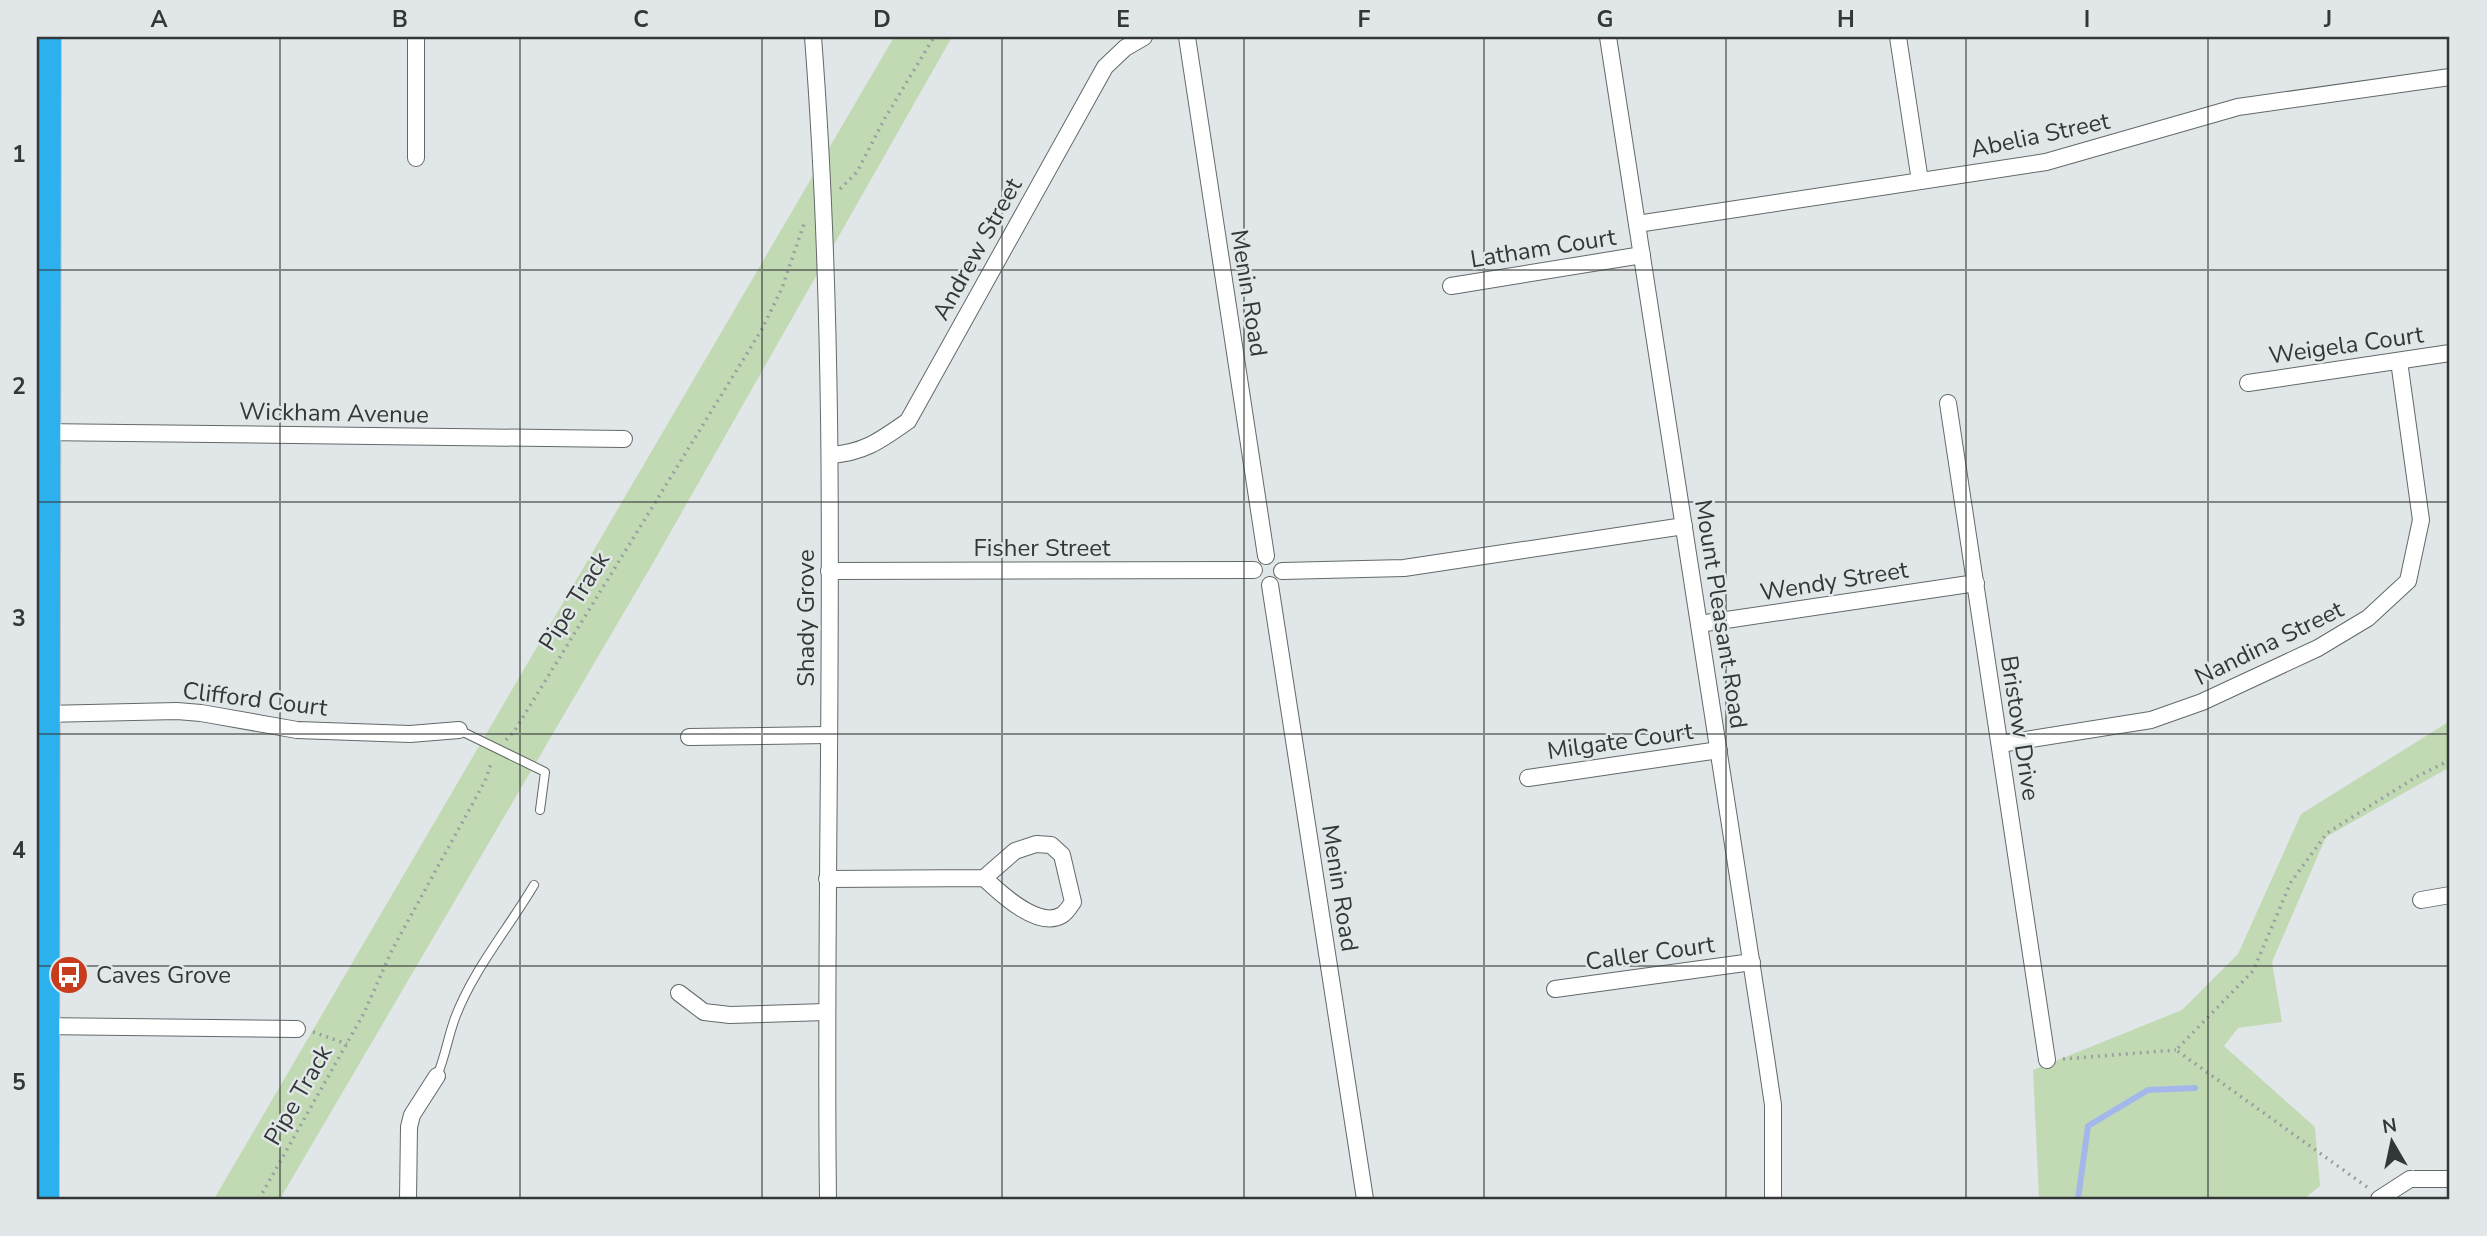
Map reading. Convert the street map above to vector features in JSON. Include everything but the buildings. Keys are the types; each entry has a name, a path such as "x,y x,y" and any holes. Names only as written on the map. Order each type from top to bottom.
{"highway":[{"path":"44,1199 41,995 45,714 41,433 46,37"}],"street":[{"path":"416,37 416,158"},
{"name":"Shady Grove","path":"813,37 821,141 830,455 826,1012 828,1199"},
{"name":"Andrew Street","path":"830,455 852,453 880,440 908,421 1105,67 1125,48 1144,37"},
{"name":"Menin Road","path":"1186,37 1266,556"},
{"name":"Mount Pleasant Road","path":"1608,37 1773,1105 1773,1199"},
{"path":"1898,37 1920,181"},
{"name":"Abelia Street","path":"1637,224 2046,162 2238,107 2450,76"},
{"name":"Latham Court","path":"1451,286 1642,255"},
{"name":"Weigela Court","path":"2248,383 2450,353"},
{"name":"Nandina Street","path":"2000,744 2151,720 2202,702 2318,649 2368,618 2408,581 2421,520 2399,360"},
{"name":"Bristow Drive","path":"1948,403 2048,1060"},
{"name":"Wickham Avenue","path":"41,433 624,439"},
{"path":"1282,571 1404,568 1684,526"},
{"path":"1266,556 1277,558 1283,568 1280,579 1270,585 1259,582 1254,570 1256,561 1266,556"},
{"name":"Fisher Street","path":"830,571 1254,570"},
{"name":"Wendy Street","path":"1699,625 1976,583"},
{"name":"Menin Road","path":"1270,585 1365,1199"},
{"name":"Clifford Court","path":"45,714 177,711 297,730 410,734 459,730"},
{"path":"689,737 828,735"},
{"name":"Milgate Court","path":"1528,778 1718,750"},
{"path":"827,878 984,878 1015,851 1036,844 1051,845 1062,855 1073,902 1063,915 1049,918 1015,906 984,878"},
{"path":"2421,900 2450,895"},
{"name":"Caller Court","path":"1555,989 1752,962"},
{"path":"679,993 704,1012 730,1015 826,1012"},
{"path":"41,1026 297,1028"},
{"path":"408,1199 409,1127 412,1115 437,1076"},
{"path":"2379,1198 2410,1179 2450,1179"}],"lane":[{"path":"459,730 545,772 540,810"},
{"path":"437,1076 447,1052 455,1018 476,975 534,885"}],"path":[{"name":"Pipe Track","path":"259,1199 364,1013 392,950 485,781 497,750 515,730 762,329 782,288 809,209 823,205 857,172 885,118 934,37"},
{"path":"2176,1050 2253,971 2291,882 2327,833 2416,777 2450,760"},
{"path":"297,1028 323,1034 347,1044"},
{"path":"2048,1060 2176,1050 2379,1198"}],"green space":[{"path":"894,37 952,37 653,563 280,1199 214,1199"},
{"path":"2450,721 2450,767 2326,837 2272,962 2282,1022 2238,1028 2224,1046 2315,1127 2320,1186 2304,1199 2039,1199 2033,1070 2182,1010 2238,954 2301,814"}],"waterway":[{"path":"2078,1199 2088,1126 2148,1090 2195,1088"}],"place":[{"name":"Caves Grove","path":"69,975"}]}
